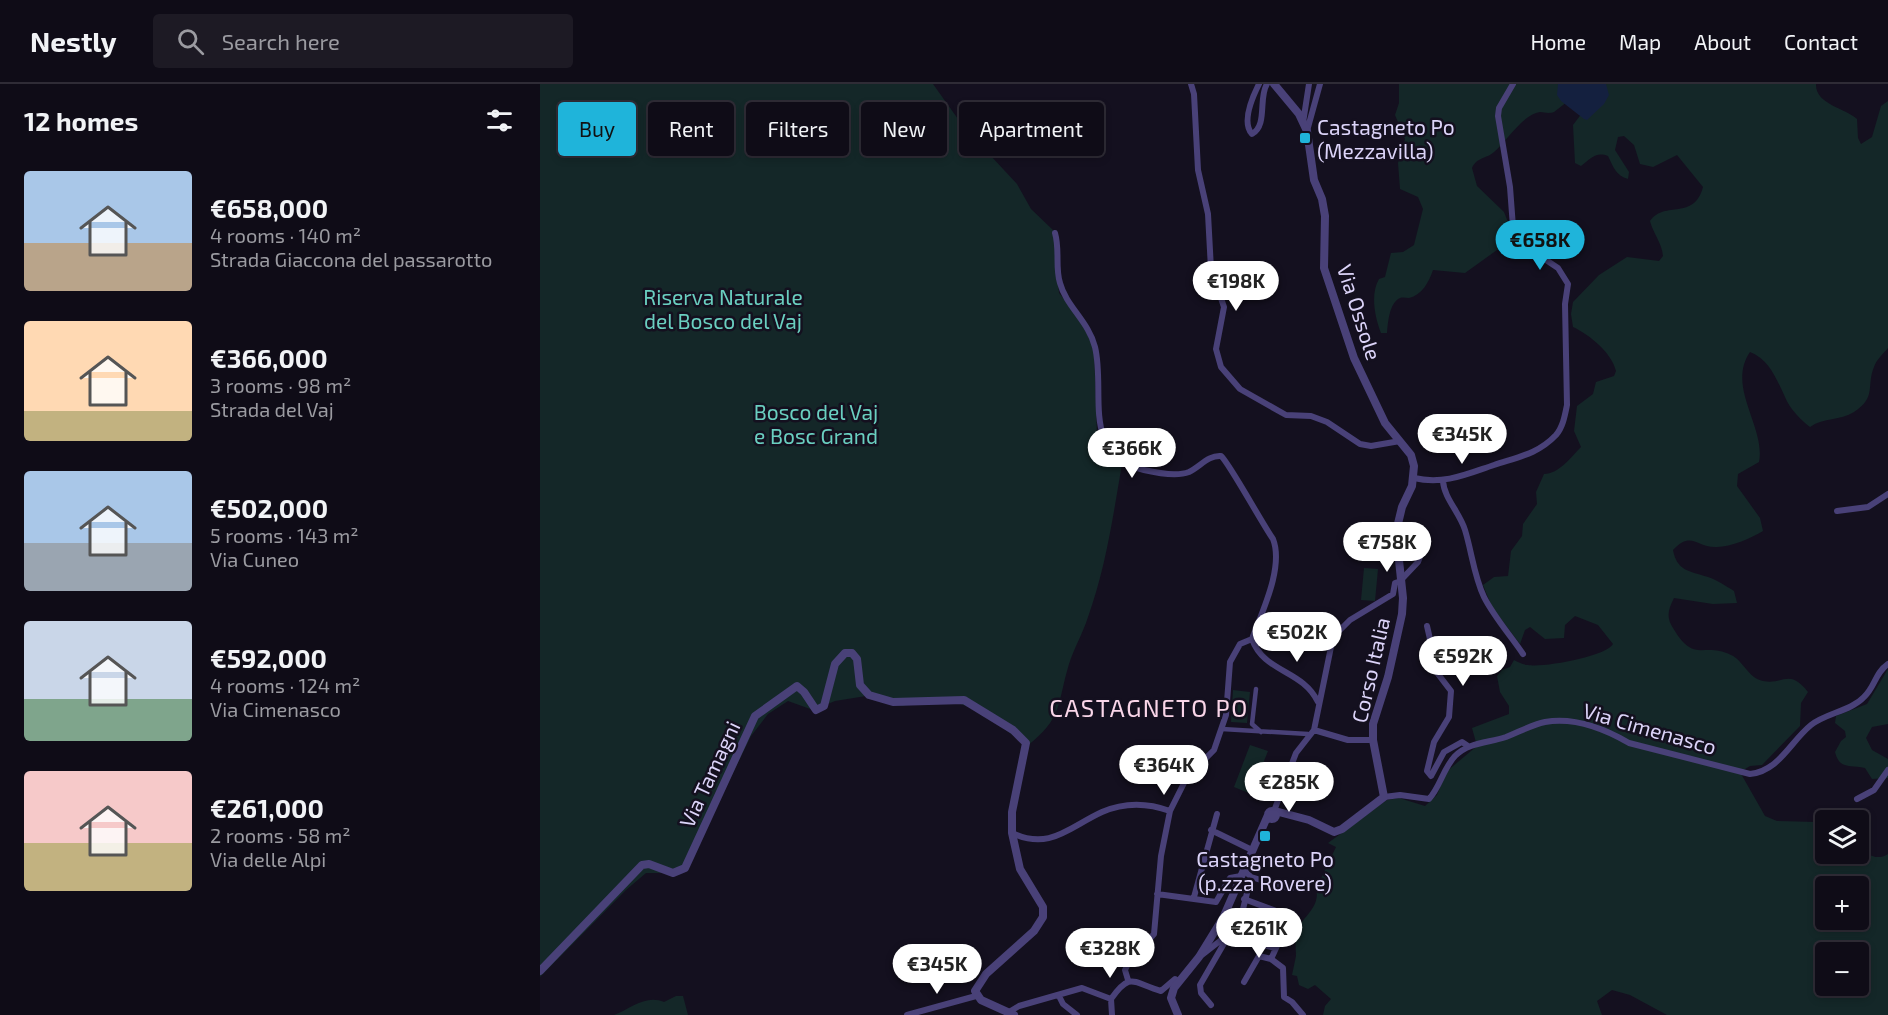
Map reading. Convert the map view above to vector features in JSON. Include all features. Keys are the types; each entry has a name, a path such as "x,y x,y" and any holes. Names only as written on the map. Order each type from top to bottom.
{"street":[{"path":"1191,84 1194,93 1198,170 1208,214 1211,269 1224,307 1216,349 1221,367 1240,389 1286,415 1311,417 1327,422 1360,444 1371,446 1400,441"},
{"path":"1259,84 1251,101 1248,124 1252,134 1259,128 1263,92 1267,84"},
{"name":"Via Ossole","path":"1274,84 1305,127 1314,180 1322,199 1325,216 1324,268 1354,358 1385,423 1411,456 1414,478"},
{"path":"1305,127 1309,84"},
{"path":"1305,127 1320,84"},
{"path":"1414,478 1443,481 1465,477 1540,448 1561,428 1567,405 1565,304 1568,284 1564,275 1528,247 1513,227 1510,187 1498,116 1499,108 1513,84"},
{"path":"1055,233 1059,251 1059,283 1085,324 1095,348 1099,380 1100,435 1125,463 1143,470 1177,474 1187,472 1212,457 1221,456 1229,463 1237,482 1276,547 1274,571 1266,604 1252,639 1240,644 1230,662 1229,690 1222,729 1211,755 1187,777 1170,811 1157,894 1154,934 1128,964 1125,970 1128,981"},
{"name":"Corso Italia","path":"1384,797 1373,740 1376,713 1388,677 1402,614 1396,532 1402,507 1414,478"},
{"path":"1443,481 1444,490 1457,509 1466,531 1476,577 1485,599 1524,654"},
{"path":"1837,511 1868,507 1888,494"},
{"path":"1318,702 1331,647 1338,632 1350,620 1393,594 1395,583 1401,581 1418,562 1427,539"},
{"name":"Via Cimenasco","path":"1427,626 1438,674 1451,691 1449,717 1434,742 1427,771 1431,776 1444,752 1462,742 1468,746 1547,722 1584,723 1629,742 1750,774 1760,773 1783,756 1810,725 1862,700 1869,692 1878,671 1888,664"},
{"path":"1178,1015 1172,993 1199,957 1223,918 1262,829 1273,814 1296,753 1311,732 1320,711 1313,692 1303,682 1262,658 1252,639"},
{"name":"Via Tamagni","path":"540,970 642,865 649,864 673,873 685,868 755,716 797,686 816,710 825,706 833,670 844,653 852,654 856,659 860,685 869,695 893,702 964,700 1024,739 1026,752 1020,766 1012,812 1012,833"},
{"path":"1256,689 1252,724 1261,732"},
{"path":"1222,729 1311,732 1348,740 1373,740"},
{"path":"1273,814 1287,814 1309,820 1330,832 1338,831 1384,797 1400,795 1429,799 1440,777 1454,757 1468,746"},
{"path":"1857,799 1874,790 1888,770"},
{"path":"1012,833 1025,839 1041,842 1122,806 1144,804 1170,811"},
{"path":"1194,897 1217,814"},
{"path":"1211,830 1252,850"},
{"path":"976,996 978,983 1034,931 1043,917 1043,907 1020,870 1012,833"},
{"path":"1157,894 1194,897 1210,903 1216,902 1230,878 1243,873 1291,889"},
{"path":"1199,957 1226,934 1243,909 1251,876"},
{"path":"1245,899 1295,918 1291,929 1283,933 1271,959"},
{"path":"1238,916 1283,933"},
{"path":"1226,934 1276,948"},
{"path":"1211,1005 1201,993 1200,985 1226,940 1226,934"},
{"path":"1244,982 1259,956 1271,959 1282,968 1284,997 1292,1002 1303,1015"},
{"path":"1112,1015 1111,999 1122,983 1135,980 1161,991 1175,979 1179,982"},
{"path":"907,1015 976,996 1011,1014 1018,1006 1082,988 1111,999"},
{"path":"1059,996 1063,1004 1077,1015"}],"green space":[{"name":"Bosco del Vaj e Bosc Grand","path":"540,84 933,84 946,102 861,102 861,156 947,156 947,104 959,120 959,156 991,156 1017,184 1031,209 1054,231 1059,293 1076,313 1094,347 1097,437 1107,451 1122,464 1100,579 1086,623 1069,664 1057,710 1047,727 1027,746 982,712 955,702 931,701 902,706 866,696 835,701 813,710 788,701 768,714 751,736 693,855 678,873 646,873 626,890 540,977"},
{"path":"1399,84 1590,84 1554,112 1540,112 1527,118 1494,152 1476,162 1472,168 1477,186 1504,212 1517,245 1509,250 1497,250 1465,273 1433,270 1427,283 1418,294 1409,298 1400,298 1393,304 1387,333 1381,333 1374,306 1376,285 1379,279 1385,277 1391,253 1403,252 1414,245 1423,209 1418,197 1400,189 1398,163 1405,139 1395,115 1399,103"},
{"path":"1604,84 1816,84 1817,91 1825,101 1857,119 1858,138 1861,144 1872,137 1881,106 1888,101 1888,348 1875,364 1866,401 1854,412 1810,427 1790,406 1767,365 1757,355 1750,352 1744,365 1742,379 1760,449 1759,462 1738,474 1737,486 1760,518 1763,531 1741,542 1723,547 1710,547 1694,541 1679,544 1673,550 1677,562 1685,569 1715,580 1734,591 1737,603 1713,604 1674,598 1670,606 1669,620 1687,646 1700,650 1721,651 1735,657 1749,673 1758,679 1770,682 1791,679 1808,692 1801,703 1800,726 1762,765 1750,766 1740,772 1765,816 1777,821 1815,822 1815,864 1869,864 1869,855 1880,857 1888,854 1888,1015 1667,1015 1630,995 1612,990 1597,1001 1602,1015 1323,1015 1325,1006 1331,999 1315,985 1308,989 1299,985 1297,976 1292,975 1296,956 1295,931 1314,906 1316,889 1336,847 1328,843 1387,800 1399,798 1425,806 1437,795 1446,772 1477,746 1472,728 1509,714 1509,706 1500,692 1497,676 1502,670 1510,667 1514,660 1528,665 1560,663 1599,653 1613,644 1598,625 1575,616 1565,625 1564,638 1545,639 1530,627 1525,630 1520,644 1492,607 1483,585 1494,577 1508,576 1511,551 1522,536 1523,524 1537,504 1536,492 1544,474 1560,468 1581,447 1574,431 1577,406 1593,394 1596,382 1614,376 1616,371 1614,364 1599,345 1573,327 1571,314 1573,302 1599,275 1627,257 1659,261 1663,256 1662,251 1650,221 1663,212 1693,204 1703,187 1677,155 1653,167 1640,164 1634,145 1624,136 1618,137 1615,150 1629,172 1628,179 1618,173 1608,156 1600,154 1593,156 1581,166 1575,163 1573,125"},
{"path":"1364,568 1378,569 1375,601 1361,600"},
{"path":"1888,669 1888,724 1872,727 1866,738 1872,750 1888,759 1888,778 1872,779 1865,768 1847,766 1837,758 1835,752 1846,737 1845,731 1835,723 1836,716 1867,704"},
{"path":"1233,690 1250,692 1247,723 1231,722"},
{"path":"1250,745 1268,751 1251,794 1234,787"},
{"path":"676,996 683,996 688,1015 614,1015 644,1001 664,1002"}],"water":[{"path":"1558,84 1606,84 1609,95 1604,104 1587,120 1561,101 1557,95"}],"place":[{"name":"Castagneto Po (Mezzavilla)","path":"1305,138"},
{"name":"Castagneto Po (p.zza Rovere)","path":"1265,836"}],"district":[{"name":"CASTAGNETO PO","path":"1149,707"}],"park label":[{"name":"Riserva Naturale del Bosco del Vaj","path":"723,308"}]}
